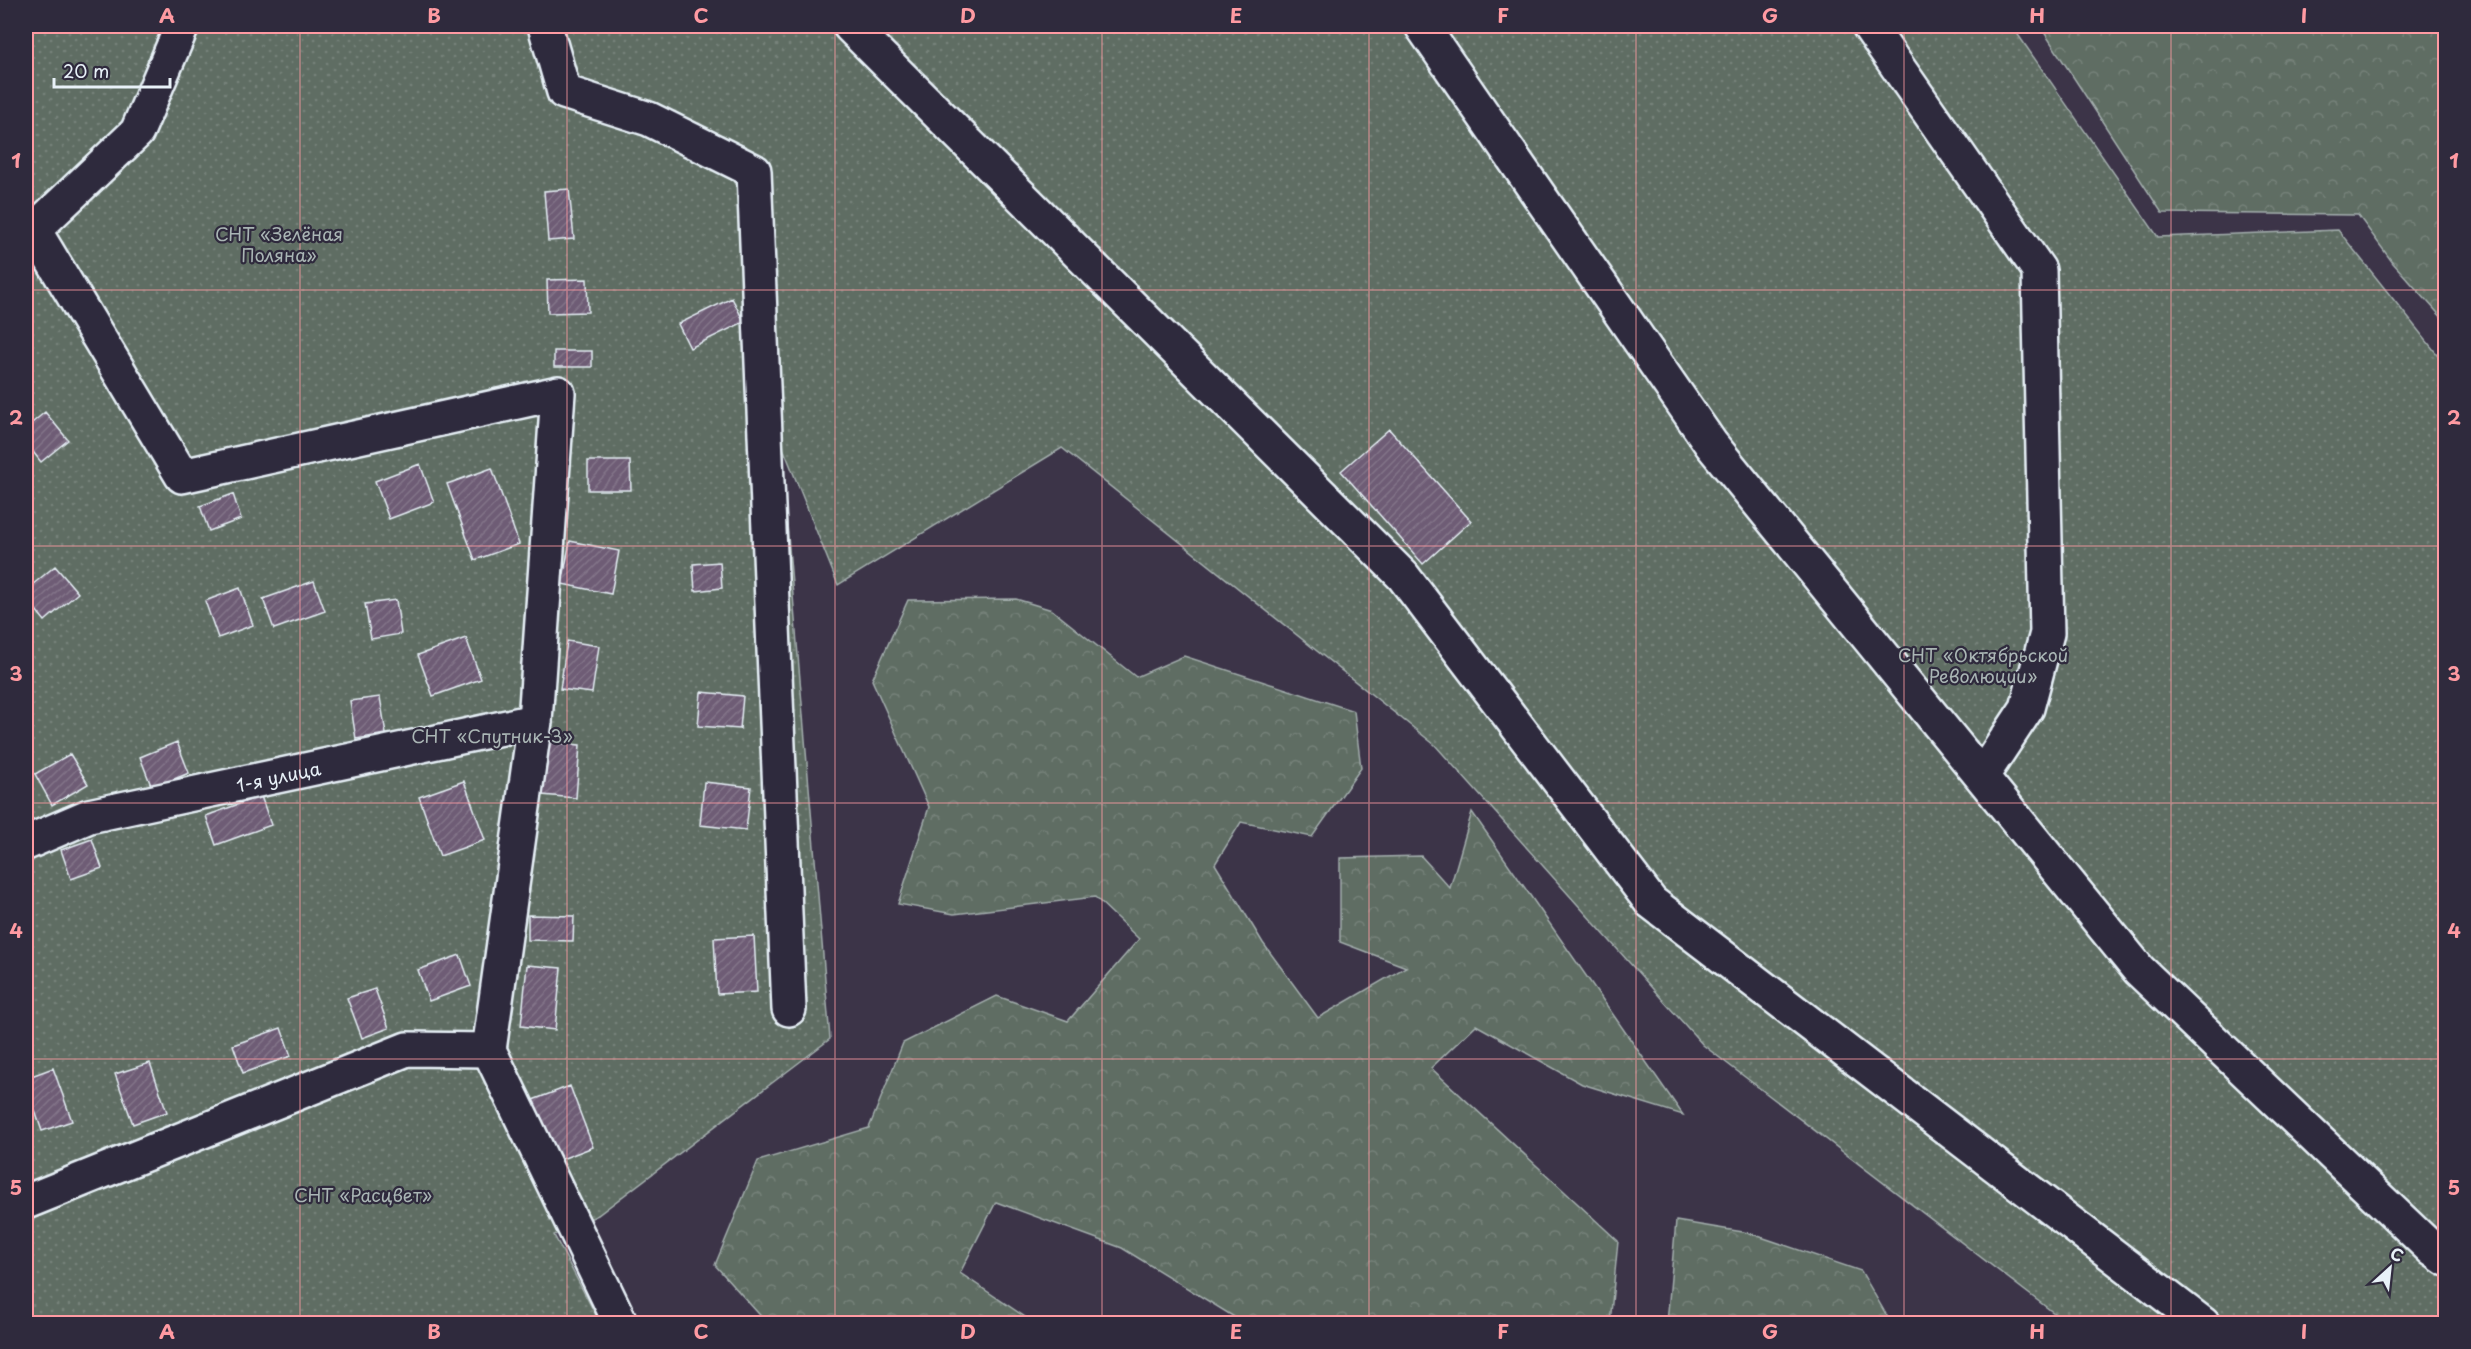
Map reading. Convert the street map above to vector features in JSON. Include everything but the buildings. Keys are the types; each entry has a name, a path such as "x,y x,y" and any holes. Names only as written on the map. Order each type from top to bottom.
{"street":[{"path":"182,26 137,132 30,225 182,476 558,393 535,721 489,1050 621,1323"},
{"path":"545,26 564,92 649,119 754,171 789,1009"},
{"path":"850,26 1403,576 1651,902 2203,1323"},
{"path":"1422,26 1710,444 2139,970 2445,1259"},
{"path":"1869,26 2040,270 2047,633 2027,708 1982,776"},
{"name":"1-я улица","path":"26,843 89,816 535,721"},
{"path":"26,1202 407,1049 489,1050"}],"green space":[{"name":"СНТ «Октябрьской Революции»","path":"26,26 2012,26 2158,237 2338,230 2445,364 2445,1323 2067,1323 1703,1045 1435,745 1062,448 838,585 780,440 830,1039 598,1215 554,1235 600,1323 26,1323"},
{"path":"2040,26 2445,26 2445,321 2393,263 2358,215 2162,213"},
{"path":"1016,599 1052,610 1136,677 1184,656 1354,711 1361,768 1312,837 1241,822 1215,864 1263,943 1318,1018 1406,967 1340,942 1340,858 1421,856 1450,888 1472,812 1683,1115 1582,1084 1476,1025 1431,1068 1618,1241 1610,1323 1244,1323 1122,1248 996,1202 960,1273 1034,1323 767,1323 715,1265 758,1161 869,1128 903,1043 997,996 1068,1021 1139,939 1095,897 954,914 898,904 929,807 872,680 908,600"},
{"path":"1676,1221 1749,1233 1861,1271 1891,1323 1667,1323"}],"park label":[{"name":"СНТ «Зелёная Поляна»","path":"279,243"},
{"name":"СНТ «Спутник-3»","path":"492,735"},
{"name":"СНТ «Расцвет»","path":"363,1194"}]}
